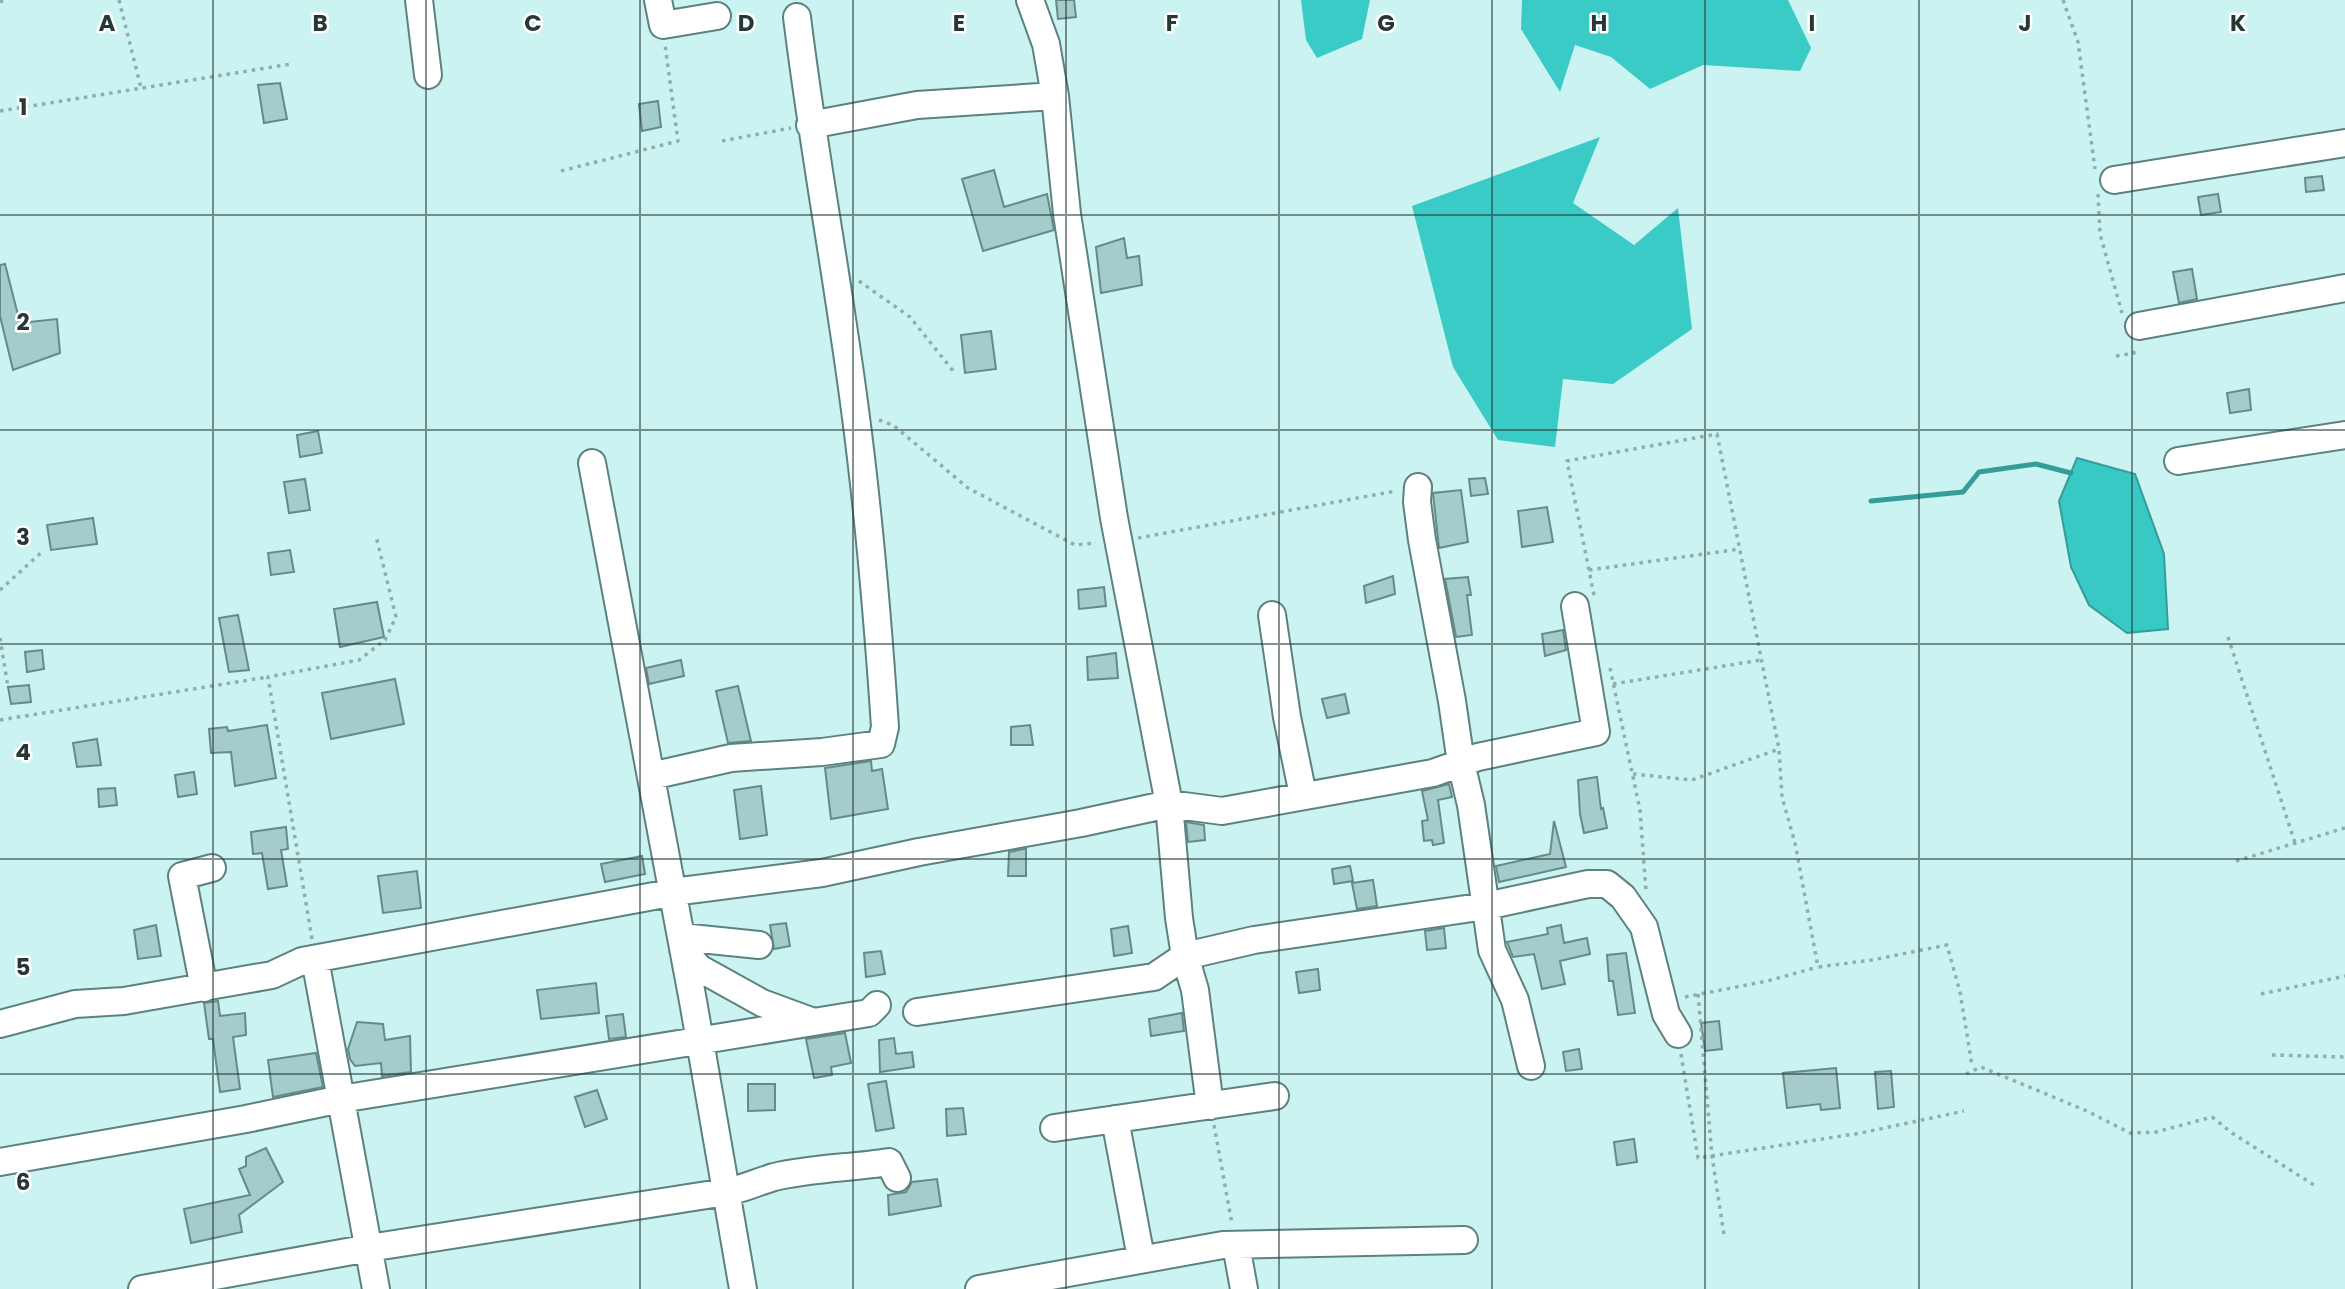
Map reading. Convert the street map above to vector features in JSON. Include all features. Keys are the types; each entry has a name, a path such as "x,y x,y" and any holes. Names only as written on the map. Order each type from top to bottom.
{"street":[{"path":"419,0 428,75"},
{"path":"1030,0 1046,44 1055,96 1067,214 1114,518 1169,804 1185,956 1195,990 1210,1105"},
{"path":"661,13 717,16"},
{"path":"651,776 731,758 822,752 881,744 885,727 876,606 855,411 810,125 797,17"},
{"path":"810,125 917,106 1055,96"},
{"path":"2115,180 2345,143"},
{"path":"2139,326 2345,288"},
{"path":"2178,461 2345,435"},
{"path":"592,463 682,943 743,1289"},
{"path":"1418,487 1422,540 1461,763 1471,805 1492,950 1515,1000 1531,1066"},
{"path":"0,1024 75,1004 124,1001 272,975 302,961 706,888 822,873 1169,804 1222,811 1433,773 1478,757 1596,732 1585,601"},
{"path":"1272,615 1287,717 1303,796"},
{"path":"204,988 182,876 212,868"},
{"path":"917,1012 1154,977 1185,956 1254,940 1486,906 1588,884 1607,884 1623,897 1644,927 1666,1014 1678,1034"},
{"path":"682,943 759,945"},
{"path":"682,943 699,968 762,1003 811,1021"},
{"path":"315,959 376,1289"},
{"path":"0,1162 246,1119 341,1099 869,1013 877,1005"},
{"path":"1054,1128 1275,1097"},
{"path":"1115,1119 1141,1258"},
{"path":"142,1289 176,1286 369,1248 726,1192 805,1171 889,1162 897,1178"},
{"path":"979,1289 1141,1258 1236,1245 1464,1240"},
{"path":"1236,1245 1244,1289"}],"path":[{"path":"120,0 141,88"},
{"path":"561,171 678,141 661,13"},
{"path":"0,111 291,64"},
{"path":"722,141 810,125"},
{"path":"832,261 910,317 954,372"},
{"path":"1585,601 1589,570 1567,461 1717,434 1779,749 1782,797 1795,843 1818,967"},
{"path":"0,720 359,660 385,640 396,617 376,536"},
{"path":"1589,570 1740,549"},
{"path":"0,590 44,550"},
{"path":"2228,637 2295,843"},
{"path":"0,638 8,687"},
{"path":"1608,659 1640,810 1648,902"},
{"path":"1613,684 1761,660"},
{"path":"268,677 315,959"},
{"path":"1632,774 1692,780 1779,749"},
{"path":"2236,861 2345,828"},
{"path":"1673,999 1767,981 1818,967 1872,960 1947,945 1960,992 1972,1065"},
{"path":"2260,995 2345,976"},
{"path":"1698,994 1712,1156 1724,1235"},
{"path":"1678,1034 1698,1158 1861,1133 1964,1111"},
{"path":"2272,1055 2345,1057"},
{"path":"1966,1074 1981,1067 2087,1111 2130,1133 2156,1132 2212,1117 2232,1133 2317,1187"},
{"path":"1210,1105 1236,1245"}],"shaded area":[{"path":"1301,0 1370,0 1362,39 1317,58 1306,40"},
{"path":"1522,0 1788,0 1811,48 1800,71 1703,65 1650,89 1611,57 1575,45 1560,92 1521,29"},
{"path":"1600,137 1573,203 1634,245 1678,208 1692,329 1613,384 1563,379 1555,447 1498,440 1453,367 1412,206"},
{"path":"2077,458 2135,474 2164,554 2168,629 2127,633 2089,605 2071,567 2059,501"}],"building":[{"path":"1056,0 1074,0 1076,17 1058,19"},
{"path":"280,83 287,119 264,123 258,85"},
{"path":"658,101 661,127 642,131 639,104"},
{"path":"994,170 1004,207 1047,194 1054,230 983,251 962,179"},
{"path":"2322,176 2324,190 2306,192 2305,178"},
{"path":"2218,194 2221,212 2201,215 2198,197"},
{"path":"1124,238 1127,258 1139,256 1142,285 1101,293 1096,247"},
{"path":"5,264 20,323 57,319 60,353 13,370 0,316 0,265"},
{"path":"2192,269 2197,299 2179,303 2173,272"},
{"path":"991,331 996,369 965,373 961,335"},
{"path":"2249,389 2251,410 2230,413 2227,393"},
{"path":"318,431 322,453 300,457 297,435"},
{"path":"1485,478 1488,494 1471,496 1469,479"},
{"path":"305,479 310,510 289,513 284,482"},
{"path":"1461,490 1468,542 1439,548 1433,493"},
{"path":"1547,507 1553,542 1522,547 1518,511"},
{"path":"93,518 97,544 51,550 47,525"},
{"path":"290,550 294,572 271,575 268,553"},
{"path":"1393,576 1395,594 1366,603 1364,586"},
{"path":"1468,577 1471,595 1467,595 1472,635 1456,637 1445,579"},
{"path":"1104,587 1106,606 1079,609 1078,590"},
{"path":"377,602 384,637 340,647 334,609"},
{"path":"238,615 249,670 229,672 219,618"},
{"path":"1563,630 1566,650 1545,656 1542,634"},
{"path":"42,650 44,669 27,672 25,652"},
{"path":"1116,653 1118,678 1088,680 1087,657"},
{"path":"681,660 684,676 649,684 646,668"},
{"path":"395,679 404,724 331,739 322,693"},
{"path":"29,685 31,702 11,704 8,687"},
{"path":"738,686 751,741 728,743 716,691"},
{"path":"1345,694 1349,713 1327,718 1322,699"},
{"path":"267,725 276,778 235,786 231,752 211,753 209,729 227,727 228,731"},
{"path":"1030,725 1033,745 1011,745 1011,727"},
{"path":"97,739 101,765 77,767 73,743"},
{"path":"871,761 872,771 882,769 888,809 831,819 825,768"},
{"path":"194,772 197,794 178,797 175,775"},
{"path":"1597,777 1601,809 1603,808 1607,828 1584,833 1578,780"},
{"path":"1449,784 1452,797 1438,800 1444,843 1433,845 1432,840 1424,841 1422,821 1428,820 1422,791"},
{"path":"761,786 767,835 740,839 734,790"},
{"path":"115,788 117,805 99,807 98,789"},
{"path":"1554,821 1566,867 1499,882 1496,866 1550,854"},
{"path":"1186,822 1204,825 1205,840 1188,842"},
{"path":"286,827 288,849 281,850 287,886 268,889 262,853 253,854 251,832"},
{"path":"1026,849 1026,876 1008,876 1009,852"},
{"path":"642,856 645,874 605,882 601,864"},
{"path":"1350,866 1353,881 1334,884 1332,869"},
{"path":"417,871 421,908 383,913 378,876"},
{"path":"1373,880 1377,906 1357,909 1352,883"},
{"path":"786,923 790,946 774,949 770,925"},
{"path":"156,925 161,956 138,959 134,930"},
{"path":"1561,925 1564,943 1587,938 1590,954 1560,961 1565,984 1542,989 1534,954 1513,957 1507,942 1548,934 1547,928"},
{"path":"1128,926 1132,953 1114,956 1111,929"},
{"path":"1444,928 1446,948 1427,950 1425,931"},
{"path":"881,951 885,974 866,977 864,953"},
{"path":"1626,953 1635,1013 1618,1015 1613,981 1609,981 1607,955"},
{"path":"1318,969 1320,990 1299,993 1296,972"},
{"path":"596,983 599,1013 541,1019 537,990"},
{"path":"218,1001 220,1016 245,1013 246,1035 233,1037 240,1089 220,1092 213,1039 209,1039 204,1003"},
{"path":"1182,1013 1184,1031 1151,1036 1149,1019"},
{"path":"623,1014 626,1037 609,1039 606,1016"},
{"path":"1719,1021 1722,1049 1705,1051 1701,1023"},
{"path":"357,1022 383,1024 385,1040 410,1036 411,1072 382,1076 381,1063 355,1066 348,1049"},
{"path":"845,1033 851,1063 831,1067 832,1075 814,1078 806,1039"},
{"path":"894,1038 896,1054 912,1052 914,1067 880,1072 879,1040"},
{"path":"1579,1049 1582,1069 1566,1071 1563,1052"},
{"path":"316,1053 323,1087 273,1097 268,1060"},
{"path":"1836,1068 1840,1108 1821,1110 1820,1104 1787,1108 1783,1073"},
{"path":"1891,1071 1894,1107 1878,1109 1875,1072"},
{"path":"886,1081 894,1128 876,1131 868,1084"},
{"path":"748,1084 775,1084 775,1110 748,1111"},
{"path":"597,1090 607,1119 585,1127 575,1097"},
{"path":"963,1108 966,1134 947,1136 946,1109"},
{"path":"1634,1139 1637,1162 1617,1165 1614,1142"},
{"path":"266,1148 283,1182 239,1215 242,1232 191,1243 184,1209 250,1195 239,1169 246,1166 246,1157"},
{"path":"937,1179 941,1206 889,1215 888,1195 906,1192 912,1182"}],"waterway":[{"path":"1871,501 1963,492 1979,472 2036,464 2071,473"}]}
